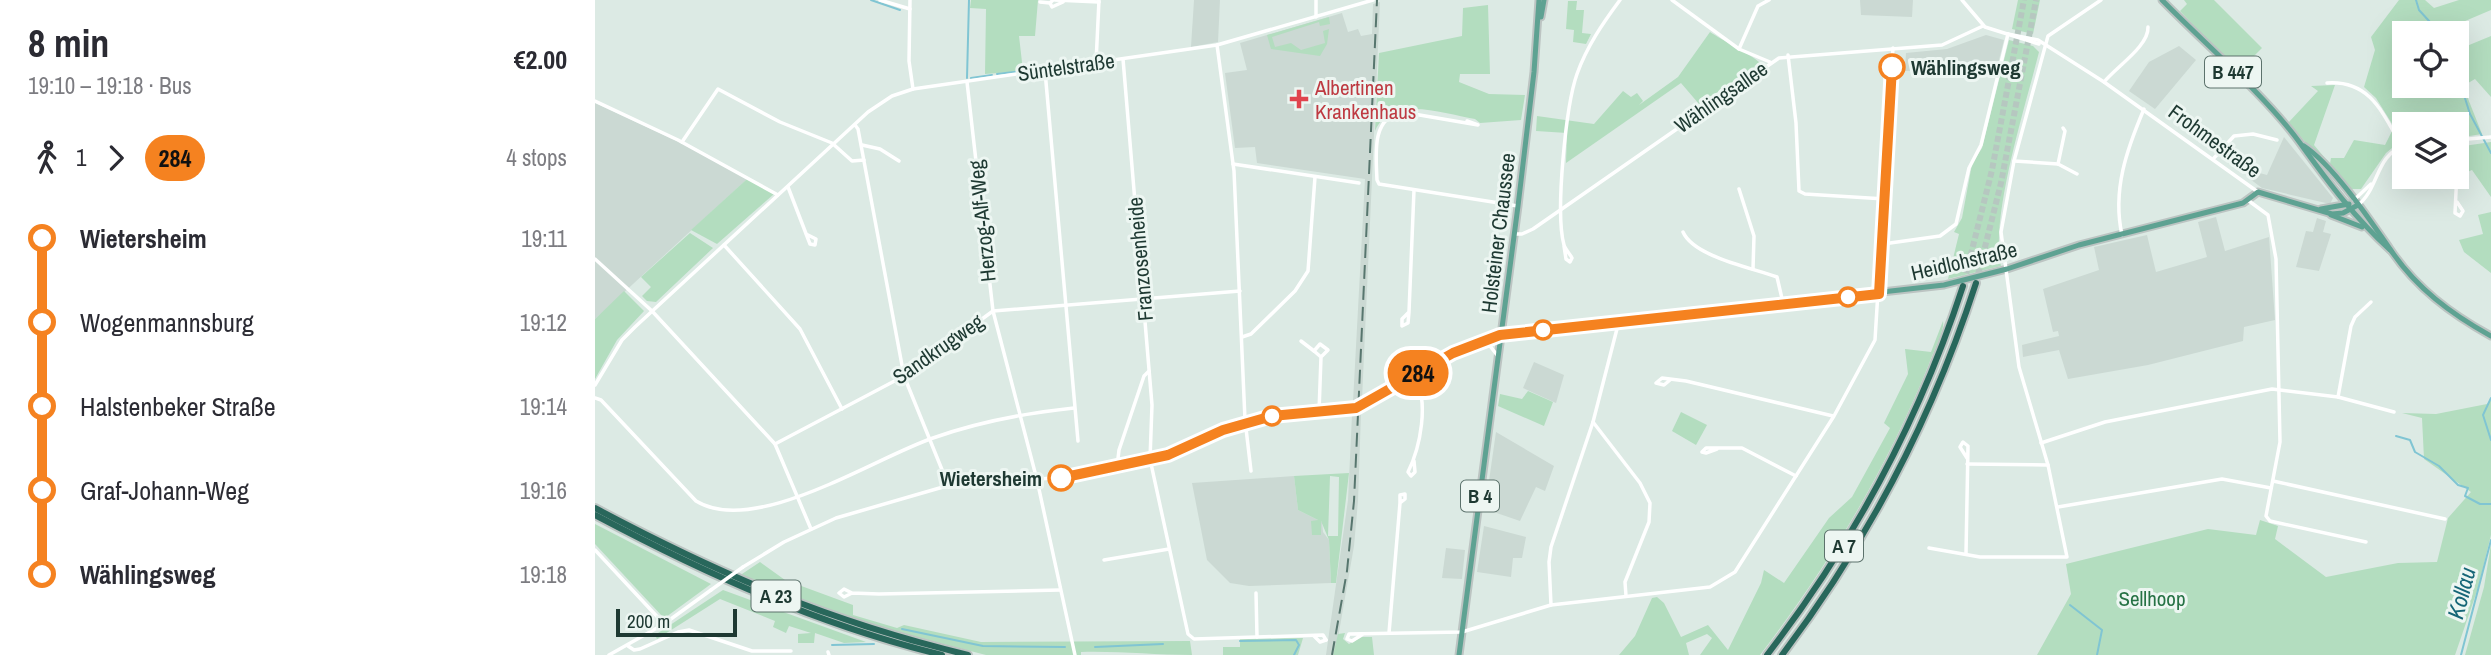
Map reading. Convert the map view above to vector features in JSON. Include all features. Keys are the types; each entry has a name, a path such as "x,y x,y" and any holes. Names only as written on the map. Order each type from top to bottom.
{"highway":[{"name":"A 7","path":"1782,655 1826,595 1888,495 1939,386 1976,283"},
{"name":"A 7","path":"1767,655 1819,585 1875,494 1930,380 1963,286"},
{"name":"A 23","path":"595,508 700,563 792,603 885,634 968,655"},
{"name":"A 23","path":"595,515 688,564 767,599 846,628 942,655"}],"main road":[{"name":"Holsteiner Chaussee","path":"1459,655 1518,206 1541,0"},
{"name":"B 447","path":"2162,0 2356,202 2390,250 2427,293 2458,317 2491,336"},
{"name":"B 447","path":"2301,144 2348,208 2365,228 2390,250"},
{"name":"Frohmestraße","path":"2257,192 2325,213 2339,214 2356,202"},
{"path":"2249,201 2257,192"},
{"name":"Heidlohstraße","path":"1500,335 1944,285 2007,270 2067,248 2249,201"},
{"name":"Frohmestraße","path":"2315,209 2348,208"},
{"path":"2325,213 2365,228"}],"street":[{"path":"880,0 909,9"},
{"path":"910,0 909,61 913,89"},
{"path":"1316,17 1317,0"},
{"name":"Süntelstraße","path":"595,386 622,340 884,101 913,89 1217,45 1373,0"},
{"path":"1564,246 1562,208 1571,91 1590,44 1621,0"},
{"path":"1672,0 1739,48 1770,62"},
{"path":"1739,48 1758,6 1769,0"},
{"path":"1962,0 1983,26"},
{"path":"1929,548 1980,557 2067,557 2048,464 2021,378 2002,222 2014,161 2045,45 2053,30 2093,3 2098,5 2101,0"},
{"path":"1040,2 1053,1 1054,7 1065,1 1099,1 1095,63"},
{"name":"Wählingsallee","path":"1514,234 1533,229 1770,62 1788,55 1945,44 1983,26"},
{"name":"Frohmestraße","path":"1983,26 2045,45 2144,108 2257,192"},
{"path":"2104,82 2143,42 2148,27"},
{"path":"1883,244 1940,236 1956,224 1969,168 1981,145 2008,34"},
{"path":"1217,45 1233,164 1246,423 1251,471"},
{"path":"1363,634 1462,632 1551,606 1705,588 1722,582 1735,572 1834,416 1875,340 1893,48"},
{"path":"1788,55 1796,123 1797,188 1805,194 1885,199"},
{"name":"Franzosenheide","path":"1123,59 1149,371 1150,459 1190,637 1258,637"},
{"path":"1045,71 1077,441"},
{"name":"Herzog-Alf-Weg","path":"967,82 992,311 1037,480"},
{"path":"2327,83 2348,84 2364,89 2374,98 2392,128"},
{"path":"682,142 718,89 834,145 851,160 864,160"},
{"path":"595,101 682,142 778,195"},
{"path":"2122,235 2117,208 2123,166 2144,108"},
{"path":"1467,121 1402,112 1392,114 1380,127 1377,180 1380,184 1518,206"},
{"path":"855,125 862,145 904,376 949,486"},
{"path":"2058,164 2066,131 2063,128"},
{"path":"2214,158 2234,136 2253,134 2277,139"},
{"path":"2469,139 2488,137"},
{"path":"862,145 880,149 899,161"},
{"path":"2356,202 2373,183 2388,155 2392,153"},
{"path":"2014,161 2058,164 2077,174"},
{"path":"1233,164 1359,183"},
{"path":"1242,337 1251,334 1295,291 1308,271 1315,177"},
{"path":"788,187 806,234"},
{"path":"1739,189 1754,236 1753,269"},
{"path":"2458,189 2458,202"},
{"path":"1409,312 1414,190"},
{"path":"2249,201 2268,215 2273,238 2280,442 2266,516 2270,521 2366,542"},
{"path":"1683,233 1695,246 1779,279 1783,303"},
{"path":"724,245 800,329 842,409"},
{"path":"595,259 652,311 775,444 811,529"},
{"name":"Sandkrugweg","path":"775,444 904,376 992,311 1143,301 1240,291"},
{"path":"2338,397 2351,326 2355,317 2371,302"},
{"path":"1551,606 1551,547 1593,422 1619,321"},
{"path":"609,655 665,623 743,568 811,529 858,511 949,486 1037,480 1117,467 1179,452 1223,430 1272,416 1356,408 1480,342 1500,335"},
{"path":"1301,341 1321,358"},
{"path":"1480,342 1490,346 1497,356"},
{"path":"1314,351 1319,344 1328,350 1321,358 1319,412"},
{"path":"1117,467 1128,421 1144,376 1149,371"},
{"path":"1414,376 1422,407 1414,461"},
{"path":"1670,380 1834,416"},
{"path":"2041,443 2105,422 2280,389 2338,397 2394,412"},
{"path":"595,398 601,400 700,503 725,509 747,509 798,496 931,438 1020,416 1074,408"},
{"path":"1593,422 1640,483 1650,503 1649,522 1625,582 1626,597"},
{"path":"1717,449 1731,446 1751,450 1796,476"},
{"path":"1966,553 1967,458"},
{"path":"1967,464 2048,464"},
{"path":"2058,507 2224,479 2271,488"},
{"path":"1037,480 1075,655"},
{"path":"2273,481 2445,519"},
{"path":"1389,633 1400,503"},
{"path":"1104,560 1170,548"},
{"path":"595,550 665,623"},
{"path":"852,593 1060,590"},
{"path":"1256,593 1258,637 1314,636"},
{"path":"628,646 634,650 640,649 678,632 689,630 759,654 791,651"}],"shaded area":[{"path":"1194,0 1220,0 1218,42 1191,47"},
{"path":"1860,0 1913,0 1912,17 1861,15"},
{"name":"Albertinen Krankenhaus","path":"1380,2 1362,400 1353,402 1365,179 1257,163 1255,147 1235,148 1225,73 1247,70 1240,43 1342,13 1348,32 1358,29 1361,36 1372,34 1373,4"},
{"path":"1986,35 2004,40 1998,64 1973,60 1954,70 1905,71 1906,53 1947,49"},
{"path":"2179,46 2196,60 2155,109 2129,91 2149,62"},
{"path":"595,103 681,143 747,179 595,319"},
{"path":"2284,137 2333,198 2330,204 2262,188 2250,179 2256,172 2267,175"},
{"path":"2216,217 2225,251 2269,237 2275,320 2244,327 2243,341 2148,365 2068,379 2059,350 2023,357 2022,345 2059,336 2058,331 2053,332 2043,289 2099,270 2094,247 2147,235 2156,272 2207,257 2198,222"},
{"path":"2317,218 2326,221 2323,232 2331,234 2319,271 2296,267 2306,231 2313,232"},
{"path":"1534,362 1564,375 1556,403 1523,388"},
{"path":"1361,413 1354,546 1335,655 1326,655 1348,500 1352,415"},
{"path":"1496,432 1554,466 1545,491 1536,487 1520,521 1485,509"},
{"path":"1294,476 1298,510 1322,522 1323,532 1329,540 1331,583 1249,586 1230,583 1207,560 1192,483"},
{"path":"1484,526 1526,537 1522,558 1513,558 1511,577 1477,572"},
{"path":"1446,548 1465,550 1462,579 1442,578"}],"green space":[{"path":"971,0 1038,0 1035,36 1019,36 1023,71 985,74 986,9 970,8"},
{"path":"2018,0 2040,0 2033,34 2012,29"},
{"path":"2184,0 2214,0 2262,48 2238,72 2180,11 2187,4"},
{"path":"2399,0 2425,0 2434,8 2459,0 2491,0 2491,10 2465,21 2392,21 2392,98 2468,98 2482,134 2469,136 2469,112 2392,112 2392,124 2376,98 2364,87 2375,50 2371,37"},
{"path":"1568,1 1577,1 1576,10 1584,10 1582,33 1591,34 1586,44 1573,42 1574,30 1566,29"},
{"path":"1488,5 1490,74 1460,74 1459,82 1489,94 1525,95 1521,120 1480,123 1475,119 1419,109 1393,113 1383,120 1375,131 1379,53 1462,36 1463,8"},
{"path":"1329,17 1330,24 1320,26 1319,22 1272,37 1275,47 1291,43 1301,50 1325,43 1323,31 1329,29 1327,44 1320,56 1271,49 1267,35"},
{"path":"1710,32 1761,64 1699,104 1681,83 1566,163 1567,133 1536,131 1537,116 1594,124 1623,91 1631,97 1637,93 1643,101 1639,105 1678,77"},
{"path":"2491,36 2491,97 2475,79 2469,82 2469,45"},
{"path":"2009,40 2033,46 2039,52 2004,191 2000,219 2001,266 1948,279 1959,234 1954,232 1962,218 1972,164 1982,148"},
{"path":"2335,85 2314,145 2330,164 2331,158 2344,158 2354,140 2385,145 2392,131 2392,148 2361,189 2348,189 2288,123 2318,91 2311,86"},
{"path":"2491,142 2491,197 2472,170 2469,171 2469,145"},
{"path":"747,179 774,194 717,244 691,230"},
{"path":"2491,212 2491,273 2464,252 2459,240 2483,234 2478,215"},
{"path":"690,233 713,248 656,302 647,301 642,296 651,287 641,277"},
{"path":"624,291 644,311 617,340 595,379 595,319"},
{"path":"1943,321 1938,342 1912,403 1875,479 1832,551 1760,655 1700,655 1712,638 1707,634 1686,643 1689,655 1619,655 1635,636 1652,598 1657,597 1664,603 1681,637 1708,625 1728,650 1761,583 1764,570 1784,583 1829,518 1852,497 1890,428 1884,423 1908,374 1905,349 1931,352"},
{"path":"1528,391 1553,402 1544,426 1498,406 1500,394 1522,399"},
{"name":"Sellhoop","path":"2491,400 2491,535 2478,588 2455,655 2037,655 2071,594 2066,564 2208,529 2256,535 2260,520 2278,526 2275,539 2326,577 2398,563 2437,562 2448,518 2471,492 2424,459 2422,418 2402,413 2436,414 2487,404"},
{"path":"1681,412 1707,425 1696,445 1672,431"},
{"path":"1349,473 1336,583 1331,583 1329,540 1321,521 1321,535 1312,535 1311,521 1318,520 1298,510 1294,476","holes":["1330,476 1339,477 1338,536 1328,536"]},
{"path":"595,524 711,584 666,617 662,616 595,544"},
{"path":"2491,544 2491,655 2465,655 2484,587"},
{"path":"760,562 785,580 853,605 853,615 897,628 904,625 981,642 1190,641 1192,655 1081,652 1081,655 986,655 877,627 739,576"},
{"path":"723,590 866,642 844,643 815,633 814,643 798,643 798,634 811,633 789,626 786,633 773,627 775,621 720,599 657,639 655,635"},
{"path":"1345,633 1343,639 1349,644 1362,637 1372,637 1374,655 1333,655 1338,634"},
{"path":"1303,638 1298,655 1223,655 1223,647 1240,647 1240,639"}],"waterway":[{"path":"871,0 900,10"},
{"path":"967,78 969,0"},
{"name":"Kollau","path":"2416,0 2419,10 2429,21"},
{"path":"1083,62 1087,61"},
{"path":"1045,67 1055,65"},
{"path":"997,74 1022,71"},
{"path":"971,78 992,75"},
{"name":"Kollau","path":"2465,98 2470,114 2491,153"},
{"name":"Kollau","path":"2491,398 2483,415 2491,440"},
{"path":"2396,436 2410,440 2415,452 2439,466 2458,485 2468,488 2465,496 2480,504 2491,504"},
{"name":"Kollau","path":"2461,655 2491,540"},
{"path":"2070,605 2102,630 2097,655"},
{"path":"902,629 983,646 1065,647"},
{"path":"1240,641 1296,640 1299,645 1294,655"},
{"path":"832,645 874,644"},
{"path":"1095,647 1163,644"}],"tunnel":[{"path":"1964,282 1992,170 2024,0"},
{"path":"1976,283 2001,183 2036,0"}],"railway":[{"path":"1332,655 1347,571 1354,501 1377,0"}],"bus line":[{"name":"284","path":"1061,478 1168,455 1223,430 1272,416 1356,408 1389,392 1453,353 1500,335 1879,294 1892,67"}],"place":[{"name":"Wählingsweg","path":"1892,67"},
{"name":"Albertinen Krankenhaus","path":"1299,99"},
{"name":"Wietersheim","path":"1061,478"}]}
